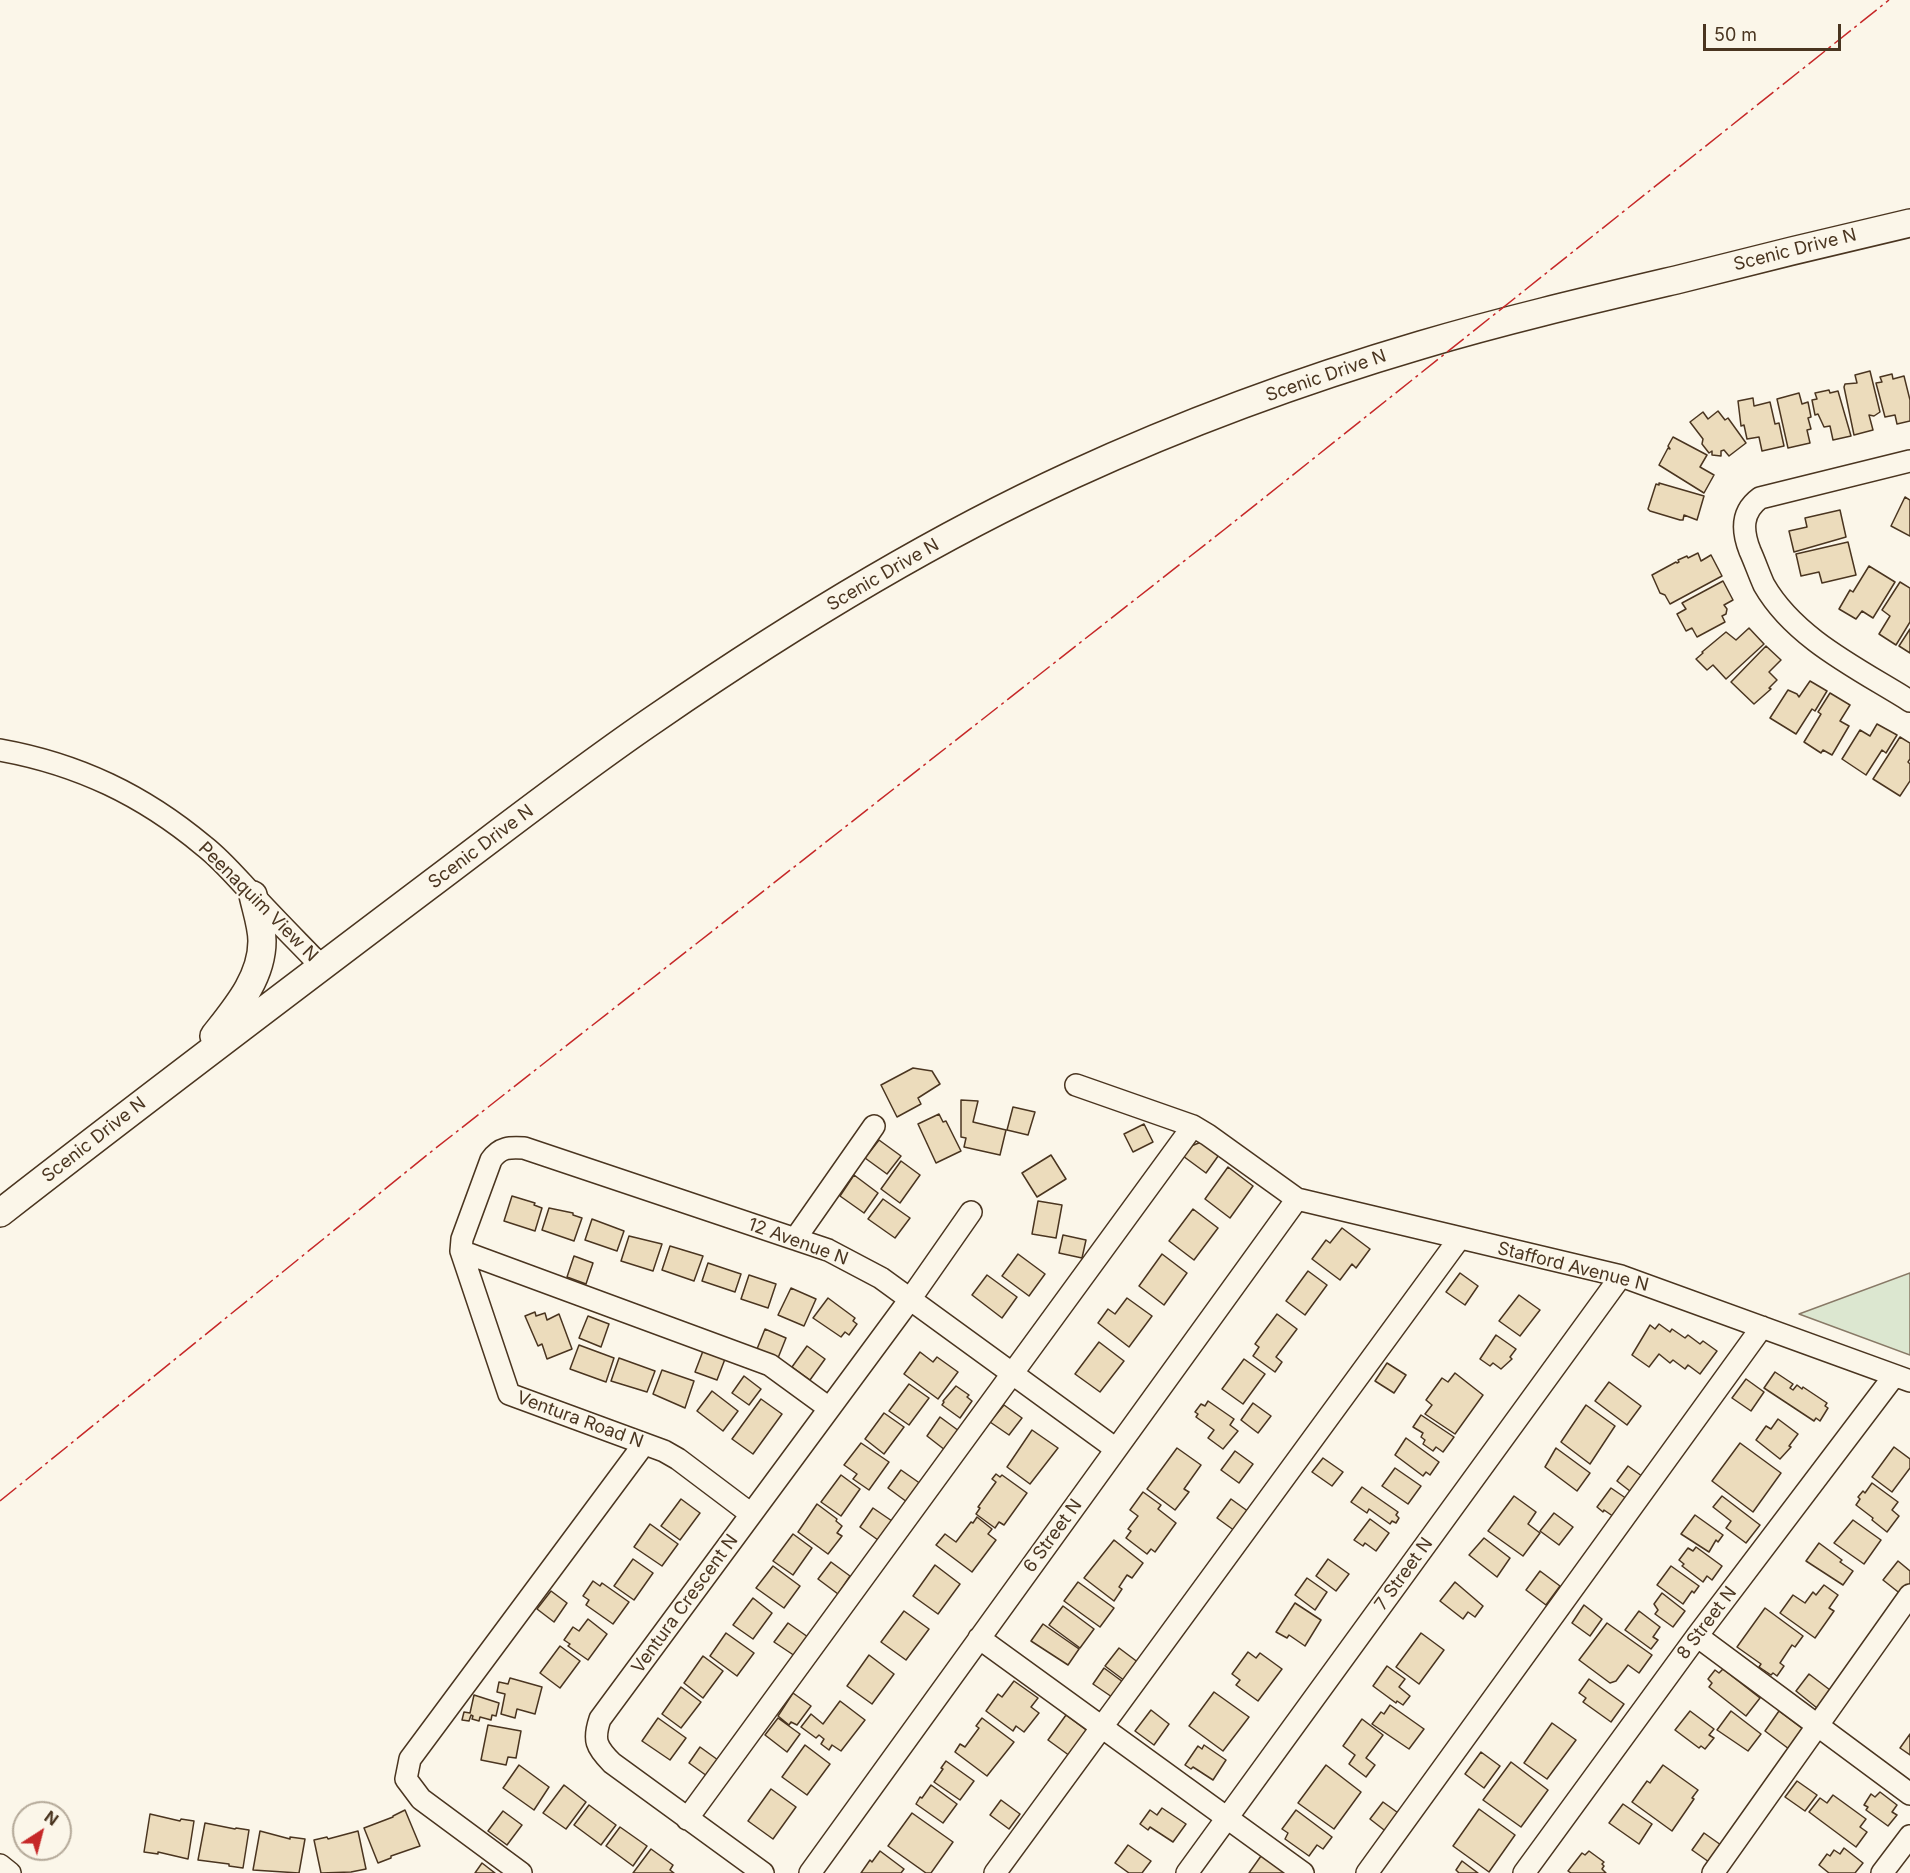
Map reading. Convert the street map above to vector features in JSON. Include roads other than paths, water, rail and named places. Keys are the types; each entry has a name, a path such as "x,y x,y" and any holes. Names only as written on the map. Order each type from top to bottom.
{"main road":[{"name":"Scenic Drive N","path":"0,1213 193,1063 579,772 728,670 874,578 1070,476 1230,409 1323,376 1422,345 1523,317 1910,223"},
{"path":"193,1063 237,1006 255,975 262,940 253,895"}],"street":[{"path":"1910,461 1760,498 1751,504 1744,519 1743,529 1764,584 1777,604 1797,625 1833,654 1910,700"},
{"name":"Peenaquim View N","path":"0,750 53,761 82,771 126,792 205,846 322,967"},
{"path":"1076,1085 1192,1126 1297,1199"},
{"path":"795,1239 874,1126"},
{"path":"687,1818 1192,1126"},
{"name":"12 Avenue N","path":"461,1251 462,1239 491,1160 504,1148 524,1148 828,1250 856,1263 911,1298 1116,1449"},
{"name":"Stafford Avenue N","path":"1297,1199 1621,1276 1902,1378"},
{"name":"6 Street N","path":"810,1873 1297,1199"},
{"name":"Ventura Crescent N","path":"763,1873 612,1763 601,1752 595,1739 596,1730 600,1719 911,1298 971,1212"},
{"path":"995,1873 1459,1239"},
{"path":"461,1251 770,1365 829,1408"},
{"name":"Ventura Road N","path":"461,1251 509,1394 678,1459 751,1514"},
{"name":"7 Street N","path":"1186,1873 1621,1276"},
{"path":"1367,1873 1762,1327"},
{"name":"8 Street N","path":"1524,1873 1697,1636 1902,1378"},
{"path":"521,1873 421,1799 406,1779 410,1759 644,1444"},
{"path":"1713,1873 1910,1595"},
{"path":"1697,1636 1910,1794"},
{"path":"979,1638 1303,1873"},
{"path":"1882,1873 1910,1836"},
{"path":"0,1865 9,1873"}]}
